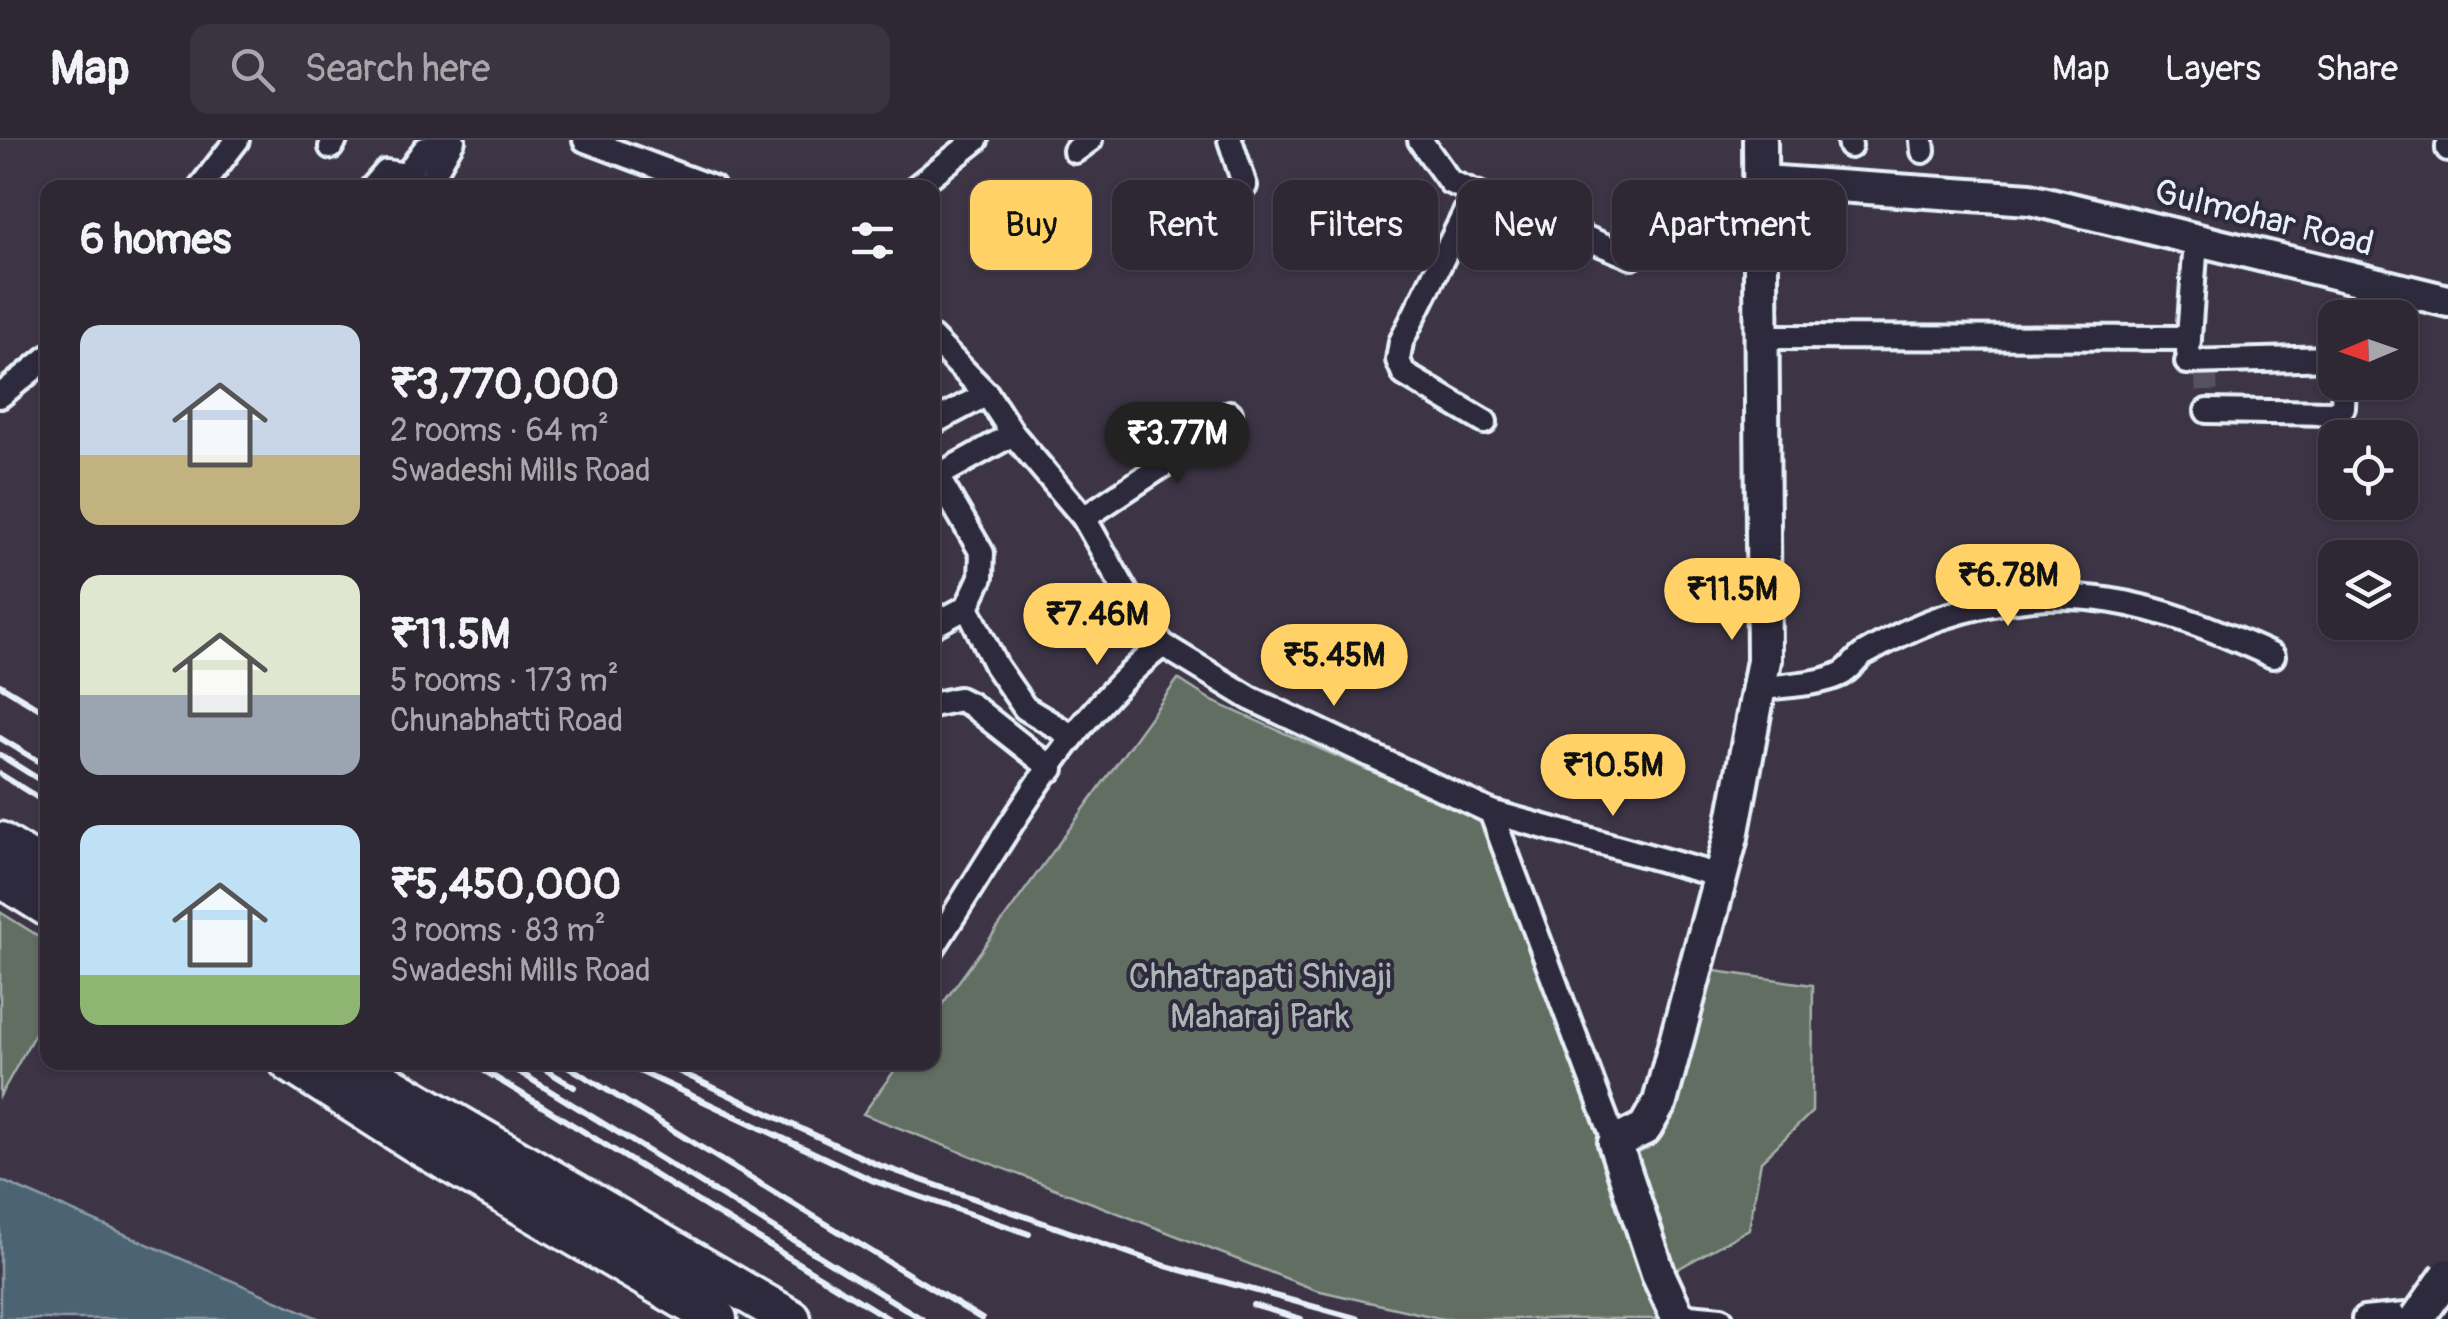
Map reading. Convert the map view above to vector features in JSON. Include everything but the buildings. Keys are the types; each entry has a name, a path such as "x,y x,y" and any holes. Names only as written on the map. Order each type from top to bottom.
{"main road":[{"path":"1760,140 1764,180"},
{"path":"1678,1317 1659,1276 1616,1143 1645,1128 1660,1102 1720,876 1764,660 1764,270"},
{"path":"14,865 40,898"},
{"path":"305,1070 790,1319"},
{"path":"359,1070 422,1128 717,1319"},
{"path":"2417,1319 2448,1276"}],"street":[{"path":"206,180 237,140"},
{"path":"585,140 676,180"},
{"path":"926,180 976,140"},
{"path":"1230,140 1243,180"},
{"path":"1420,140 1450,182 1458,186"},
{"path":"416,180 424,149 452,142"},
{"path":"379,180 386,172 409,180"},
{"name":"Gulmohar Road","path":"1846,187 2030,199 2448,302"},
{"path":"1458,227 1401,342 1398,360 1404,374 1484,422"},
{"path":"2194,361 2196,240"},
{"path":"1764,337 2194,361 2318,358"},
{"path":"940,346 987,394 1014,434 1084,518 1140,618 1162,644 1250,698 1492,812 1720,876"},
{"path":"0,396 40,363"},
{"path":"940,417 987,394"},
{"path":"2207,411 2333,413 2343,407 2343,400"},
{"path":"1084,518 1218,428 1230,413"},
{"path":"940,475 1014,434"},
{"path":"940,486 982,553 981,577 967,608 940,622"},
{"path":"1758,689 1841,674 1862,656 1938,618 2024,598 2063,595 2121,599 2182,616 2273,656"},
{"path":"967,608 996,666 1025,708 1072,736"},
{"path":"940,936 1072,736 1132,668 1162,644"},
{"path":"940,704 959,700 971,705 1052,769"},
{"path":"1492,812 1616,1143"},
{"path":"2364,1319 2448,1311"},
{"path":"1678,1317 1721,1319"}],"green space":[{"name":"Chhatrapati Shivaji Maharaj Park","path":"1178,679 1214,702 1481,820 1603,1147 1661,1319 1443,1319 1316,1290 863,1114 895,1070 940,1070 940,1007"},
{"path":"0,912 40,937 40,1025 0,1096"},
{"path":"1708,970 1813,985 1812,1112 1761,1161 1749,1229 1676,1270 1626,1149"}],"water":[{"path":"0,1180 320,1319 0,1319"}],"tunnel":[{"path":"2206,369 2207,411"}],"railway":[{"path":"0,685 40,709"},
{"path":"0,738 40,762"},
{"path":"0,755 40,780"},
{"path":"0,774 40,799"},
{"path":"483,1070 889,1319"},
{"path":"516,1070 922,1319"},
{"path":"546,1070 574,1087"},
{"path":"574,1070 982,1319"},
{"path":"637,1070 874,1181 1029,1234"},
{"path":"676,1070 876,1164 1166,1266 1359,1319"},
{"path":"1253,1305 1301,1319"}]}
